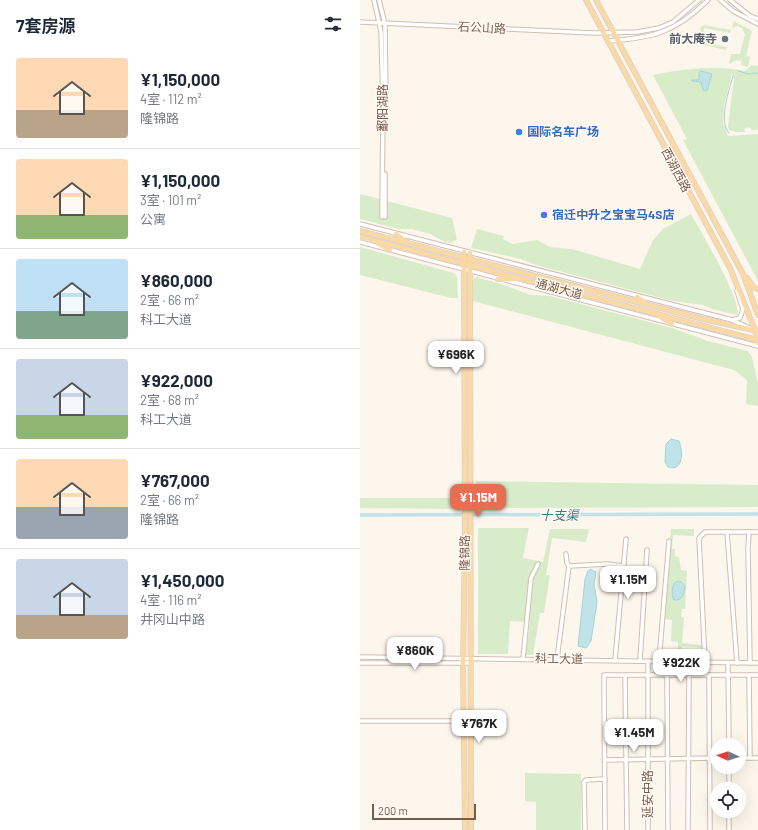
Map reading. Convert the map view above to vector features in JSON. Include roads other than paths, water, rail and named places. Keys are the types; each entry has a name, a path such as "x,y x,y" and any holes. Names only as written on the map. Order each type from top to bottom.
{"main road":[{"name":"西湖西路","path":"586,0 736,280 757,329 758,341"},
{"name":"西湖西路","path":"596,0 741,271 758,315"},
{"name":"通湖大道","path":"360,231 649,305 757,329"},
{"path":"396,234 410,244"},
{"name":"通湖大道","path":"360,237 758,341"},
{"path":"370,239 390,250"},
{"name":"隆锦路","path":"464,252 467,536 471,721 471,830"},
{"name":"隆锦路","path":"467,499 470,253"},
{"path":"741,271 754,288 758,289"},
{"path":"498,279 521,279"},
{"path":"637,296 649,305"},
{"path":"653,313 672,324"},
{"name":"隆锦路","path":"465,830 463,658 467,536"}],"street":[{"name":"鄱阳湖路","path":"374,0 383,24"},
{"name":"鄱阳湖路","path":"379,0 383,24 384,217"},
{"name":"石公山路","path":"360,22 604,33 637,32 659,28 673,22 698,0"},
{"path":"608,41 646,38 667,31 687,18 708,0"},
{"path":"720,0 733,11 758,24"},
{"path":"730,0 750,16 758,19"},
{"path":"360,224 732,320 757,329"},
{"path":"360,242 758,346"},
{"path":"732,320 740,318 743,312 736,280"},
{"path":"705,662 699,538 705,532 758,532"},
{"path":"727,532 737,663"},
{"path":"749,532 750,663"},
{"path":"616,660 626,539"},
{"path":"659,661 669,541"},
{"path":"640,661 647,550"},
{"path":"557,659 569,566 567,563 566,554"},
{"path":"523,658 531,578 538,564"},
{"path":"569,566 607,564 624,566"},
{"name":"科工大道","path":"360,657 523,658 758,663"},
{"name":"延安中路","path":"648,661 648,830"},
{"path":"360,663 470,663"},
{"path":"728,663 729,738"},
{"path":"606,830 604,675 758,675"},
{"path":"625,675 627,830"},
{"path":"667,675 668,830"},
{"path":"688,830 689,675"},
{"path":"605,760 710,758 709,675"},
{"path":"749,675 750,758"},
{"path":"360,721 471,721"},
{"path":"746,758 758,758"},
{"path":"710,774 710,830"},
{"path":"585,830 584,782 586,780 605,779"},
{"path":"729,818 730,830"}],"water":[{"path":"701,71 712,74 707,91 703,90 701,82 691,80 699,80 699,72"},
{"path":"671,439 679,441 681,450 680,464 673,468 668,467 665,462 666,444"},
{"path":"590,569 596,572 594,584 597,602 591,641 586,648 578,646 585,579"},
{"path":"680,581 685,586 683,594 681,598 674,600 672,594 673,586 675,582"}],"waterway":[{"path":"738,71 749,74 758,73"},
{"path":"729,133 724,121 724,114 733,76"},
{"name":"十支渠","path":"360,515 758,514"}],"place":[{"name":"前大庵寺","path":"725,39"},
{"name":"国际名车广场","path":"519,132"},
{"name":"宿迁中升之宝宝马4S店","path":"544,215"}]}
